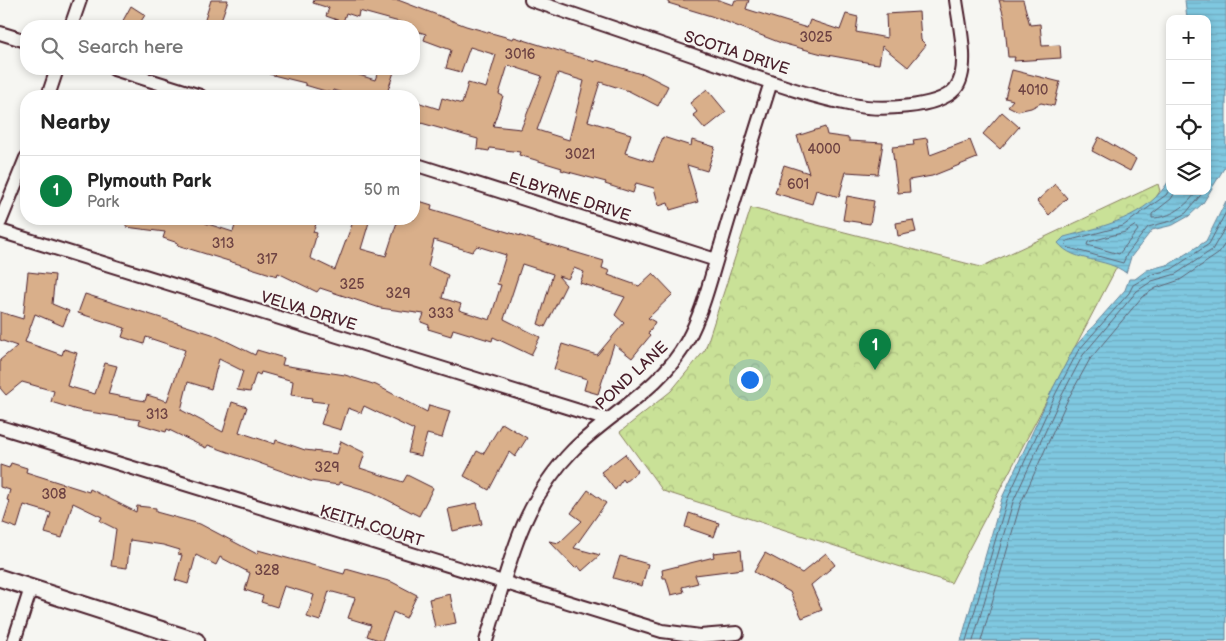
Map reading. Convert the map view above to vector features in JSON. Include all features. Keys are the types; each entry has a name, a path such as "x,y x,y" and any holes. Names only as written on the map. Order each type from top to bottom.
{"street":[{"path":"73,20 80,0"},
{"name":"SCOTIA DRIVE","path":"531,0 771,82 853,105 908,106 938,100 955,89 963,72 956,0"},
{"path":"0,33 20,39"},
{"path":"50,90 55,75"},
{"path":"133,75 181,90"},
{"name":"POND LANE","path":"486,641 520,529 530,505 568,456 673,362 687,341 697,319 771,82"},
{"name":"ELBYRNE DRIVE","path":"420,166 716,260"},
{"path":"0,222 20,173"},
{"name":"VELVA DRIVE","path":"0,231 608,420"},
{"name":"KEITH COURT","path":"0,427 662,631 700,636 737,634"},
{"path":"0,578 173,638 196,641"},
{"path":"14,641 31,588"}],"green space":[{"path":"1158,184 1160,191 1140,223 951,583 663,491 620,432 671,391 705,350 751,208 981,267"}],"water":[{"path":"1185,0 1226,0 1226,165 1211,190 1211,15 1187,15"},
{"path":"1166,184 1166,195 1208,195 1203,203 1189,216 1173,225 1152,230 1131,257 1126,273 1109,264 1073,254 1058,243 1064,237 1109,224 1137,212"},
{"path":"1226,201 1226,641 961,641 1002,498 1052,390 1074,348 1125,290 1129,279 1135,279 1147,270 1170,264 1206,241"}],"building":[{"path":"211,0 228,0 221,20 205,20"},
{"path":"314,0 398,0 466,26 513,39 514,37 595,62 596,60 642,73 668,86 658,106 629,91 600,82 588,121 631,134 625,153 653,162 663,137 691,146 692,140 715,147 707,171 687,165 698,202 670,210 668,203 659,206 654,188 636,183 633,193 605,184 606,182 561,170 562,168 519,155 520,152 490,148 489,151 477,149 478,139 420,123 420,103 439,109 442,98 462,104 468,83 486,88 496,55 470,47 461,72 446,68 451,50 424,40 426,34 420,32 420,20 392,20 359,11 358,17 346,13 344,20 337,20 326,16 329,8 313,3","holes":["508,65 542,76 521,129 493,126 503,96 499,94","558,73 584,81 569,140 537,130"]},
{"path":"669,0 719,0 733,5 735,0 749,0 746,9 807,28 810,20 840,30 846,14 858,17 856,32 887,38 886,14 919,12 921,40 926,45 908,67 882,46 879,64 871,63 822,54 781,43 711,16 668,3"},
{"path":"999,0 1023,0 1030,25 1040,24 1042,46 1060,45 1061,58 1014,61 1015,57 1008,57 1004,17"},
{"path":"131,6 145,15 142,20 123,20"},
{"path":"1012,70 1060,82 1054,106 1041,103 1018,111 1008,106 1013,100 1005,98"},
{"path":"273,75 359,75 375,80 377,75 393,75 388,90 322,90 305,85 305,83"},
{"path":"707,89 726,112 705,129 693,115 697,112 690,103"},
{"path":"1002,112 1019,127 1000,149 983,134"},
{"path":"825,127 827,135 849,138 849,141 883,143 878,174 846,172 839,197 816,190 812,204 775,193 784,165 809,173 797,136"},
{"path":"1099,137 1136,159 1130,171 1092,151"},
{"path":"927,138 930,155 970,140 977,158 932,176 909,180 910,192 898,193 892,147 914,145 913,140"},
{"path":"1055,184 1067,198 1049,215 1037,201"},
{"path":"847,196 874,201 870,224 843,220"},
{"path":"420,201 432,205 431,209 604,261 602,268 610,271 608,275 639,286 653,273 673,294 648,318 655,322 648,334 650,336 632,358 614,344 598,394 584,390 587,379 554,369 562,344 597,355 624,323 615,315 625,297 580,283 584,272 574,268 568,279 558,276 566,285 545,327 538,324 553,274 522,264 504,319 540,337 531,355 493,337 492,341 453,329 451,336 428,329 429,325 421,322 424,314 380,308 320,288 317,292 278,273 277,276 177,245 178,243 163,238 165,232 126,227 126,225 211,225 233,232 235,225 316,225 313,232 317,233 310,258 335,270 352,225 368,225 361,249 386,256 396,225 420,225","holes":["434,240 472,252 477,246 506,255 497,284 501,285 490,320 459,310 461,304 442,298 448,275 428,266"]},
{"path":"913,220 916,232 898,236 896,223"},
{"path":"28,272 55,275 52,304 69,311 63,326 35,314 25,342 62,355 64,349 77,353 67,386 95,394 105,363 117,366 108,394 145,401 147,395 167,401 185,350 146,337 144,344 122,337 125,328 78,313 85,294 212,334 255,355 257,350 284,358 282,365 345,375 376,385 427,412 429,405 450,411 442,438 427,434 421,456 408,453 414,430 364,406 361,413 348,408 341,430 321,424 328,403 311,401 312,398 291,395 293,381 261,372 260,375 256,373 250,392 237,390 243,371 219,359 211,389 188,382 181,410 223,432 232,402 247,407 239,432 275,444 276,440 305,450 337,454 341,441 365,453 360,468 403,482 407,475 433,488 419,516 372,492 339,482 339,485 310,481 208,445 206,448 167,429 166,432 139,424 140,420 77,410 51,402 54,391 22,382 6,395 0,388 0,360 17,346 0,340 0,312 23,319"},
{"path":"502,423 527,438 515,457 509,452 489,490 464,476 477,451 483,454"},
{"path":"625,454 638,471 625,482 623,479 615,490 601,472"},
{"path":"11,463 27,468 26,472 89,492 90,489 136,512 137,506 156,508 156,512 200,524 257,554 258,550 344,574 346,569 392,582 417,595 406,618 393,612 382,641 367,636 371,625 348,618 355,598 329,591 320,621 307,617 314,595 284,586 277,607 261,602 263,596 245,590 250,573 220,557 216,565 196,555 188,584 175,580 182,555 178,554 180,550 163,545 130,540 127,568 111,566 116,529 100,521 102,517 73,503 62,538 45,533 51,513 24,505 17,528 3,523 10,501 7,500 10,490 0,487 0,465 9,468"},
{"path":"588,490 606,503 574,548 600,555 582,571 578,566 575,568 549,541 559,543 582,521 571,513"},
{"path":"477,503 482,524 453,531 448,509"},
{"path":"689,513 719,523 714,537 685,527"},
{"path":"741,550 743,569 695,575 698,583 682,587 684,592 671,595 666,578 663,578 662,570 714,557 713,553"},
{"path":"765,553 802,573 826,553 835,565 811,585 822,610 802,618 790,592 754,572"},
{"path":"620,556 648,564 642,586 613,578"},
{"path":"450,594 456,623 435,627 429,599"}],"place":[{"name":"Plymouth Park","path":"875,370"}]}
